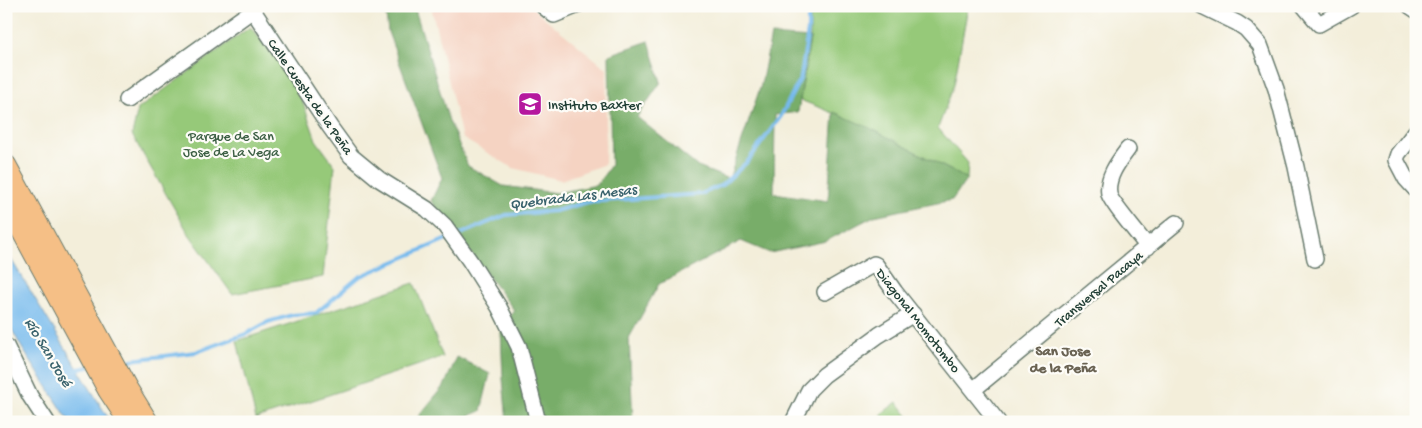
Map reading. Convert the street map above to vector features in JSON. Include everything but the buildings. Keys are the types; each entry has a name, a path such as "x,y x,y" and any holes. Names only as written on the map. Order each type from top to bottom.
{"main road":[{"path":"8,170 127,388 148,422"},
{"path":"6,202 108,390 130,422"}],"street":[{"path":"543,6 554,15 576,6"},
{"path":"1202,6 1246,29 1260,46 1276,88 1296,167 1315,259"},
{"path":"1304,6 1319,24 1351,6"},
{"path":"1410,6 1416,10"},
{"path":"127,100 252,8"},
{"name":"Calle Cuesta de la Peña","path":"252,8 351,156 380,179 427,209 448,230 499,307 519,347 538,422"},
{"path":"1416,131 1398,154 1396,160 1406,178 1416,190"},
{"path":"1128,149 1116,165 1109,182 1109,195 1148,247"},
{"name":"Transversal Pacaya","path":"973,390 1176,223"},
{"name":"Diagonal Momotombo","path":"825,292 875,264 998,422"},
{"path":"793,422 809,390 824,375 880,335 914,314"},
{"path":"6,346 30,396 47,422"}],"shaded area":[{"name":"Instituto Baxter","path":"431,6 530,6 607,69 605,164 561,180 513,168 462,138"}],"green space":[{"path":"385,6 414,6 449,121 468,166 503,186 556,193 597,185 611,165 609,55 649,41 661,82 637,117 698,167 729,179 761,85 771,35 810,38 798,112 775,115 774,193 828,201 834,112 874,130 967,179 952,200 874,216 826,241 770,253 741,241 659,284 629,338 633,422 507,422 501,332 514,310 431,201 442,178 388,32"},
{"path":"810,6 968,6 954,85 938,128 968,163 967,179 864,127 800,100 810,38"},
{"name":"Parque de San Jose de La Vega","path":"250,27 295,80 316,140 335,166 323,277 232,294 189,234 132,135 138,109"},
{"path":"414,283 443,357 256,419 237,341"},
{"path":"457,357 490,374 481,411 455,422 414,422 445,384"},
{"path":"897,402 913,422 887,422 881,414"}],"water":[{"name":"Río San José","path":"6,251 111,422 70,422 22,348 6,319"}],"waterway":[{"name":"Quebrada Las Mesas","path":"456,236 506,215 555,211 588,202 701,194 722,185 748,161 781,116 801,77 808,30 808,6"},
{"name":"Quebrada Las Mesas","path":"131,360 196,352 246,334 268,322 292,315 316,313 359,277 449,238"},
{"name":"Quebrada Las Mesas","path":"73,370 89,367"}],"place":[{"name":"Instituto Baxter","path":"530,104"}],"district":[{"name":"San Jose de la Peña","path":"1063,358"}]}
